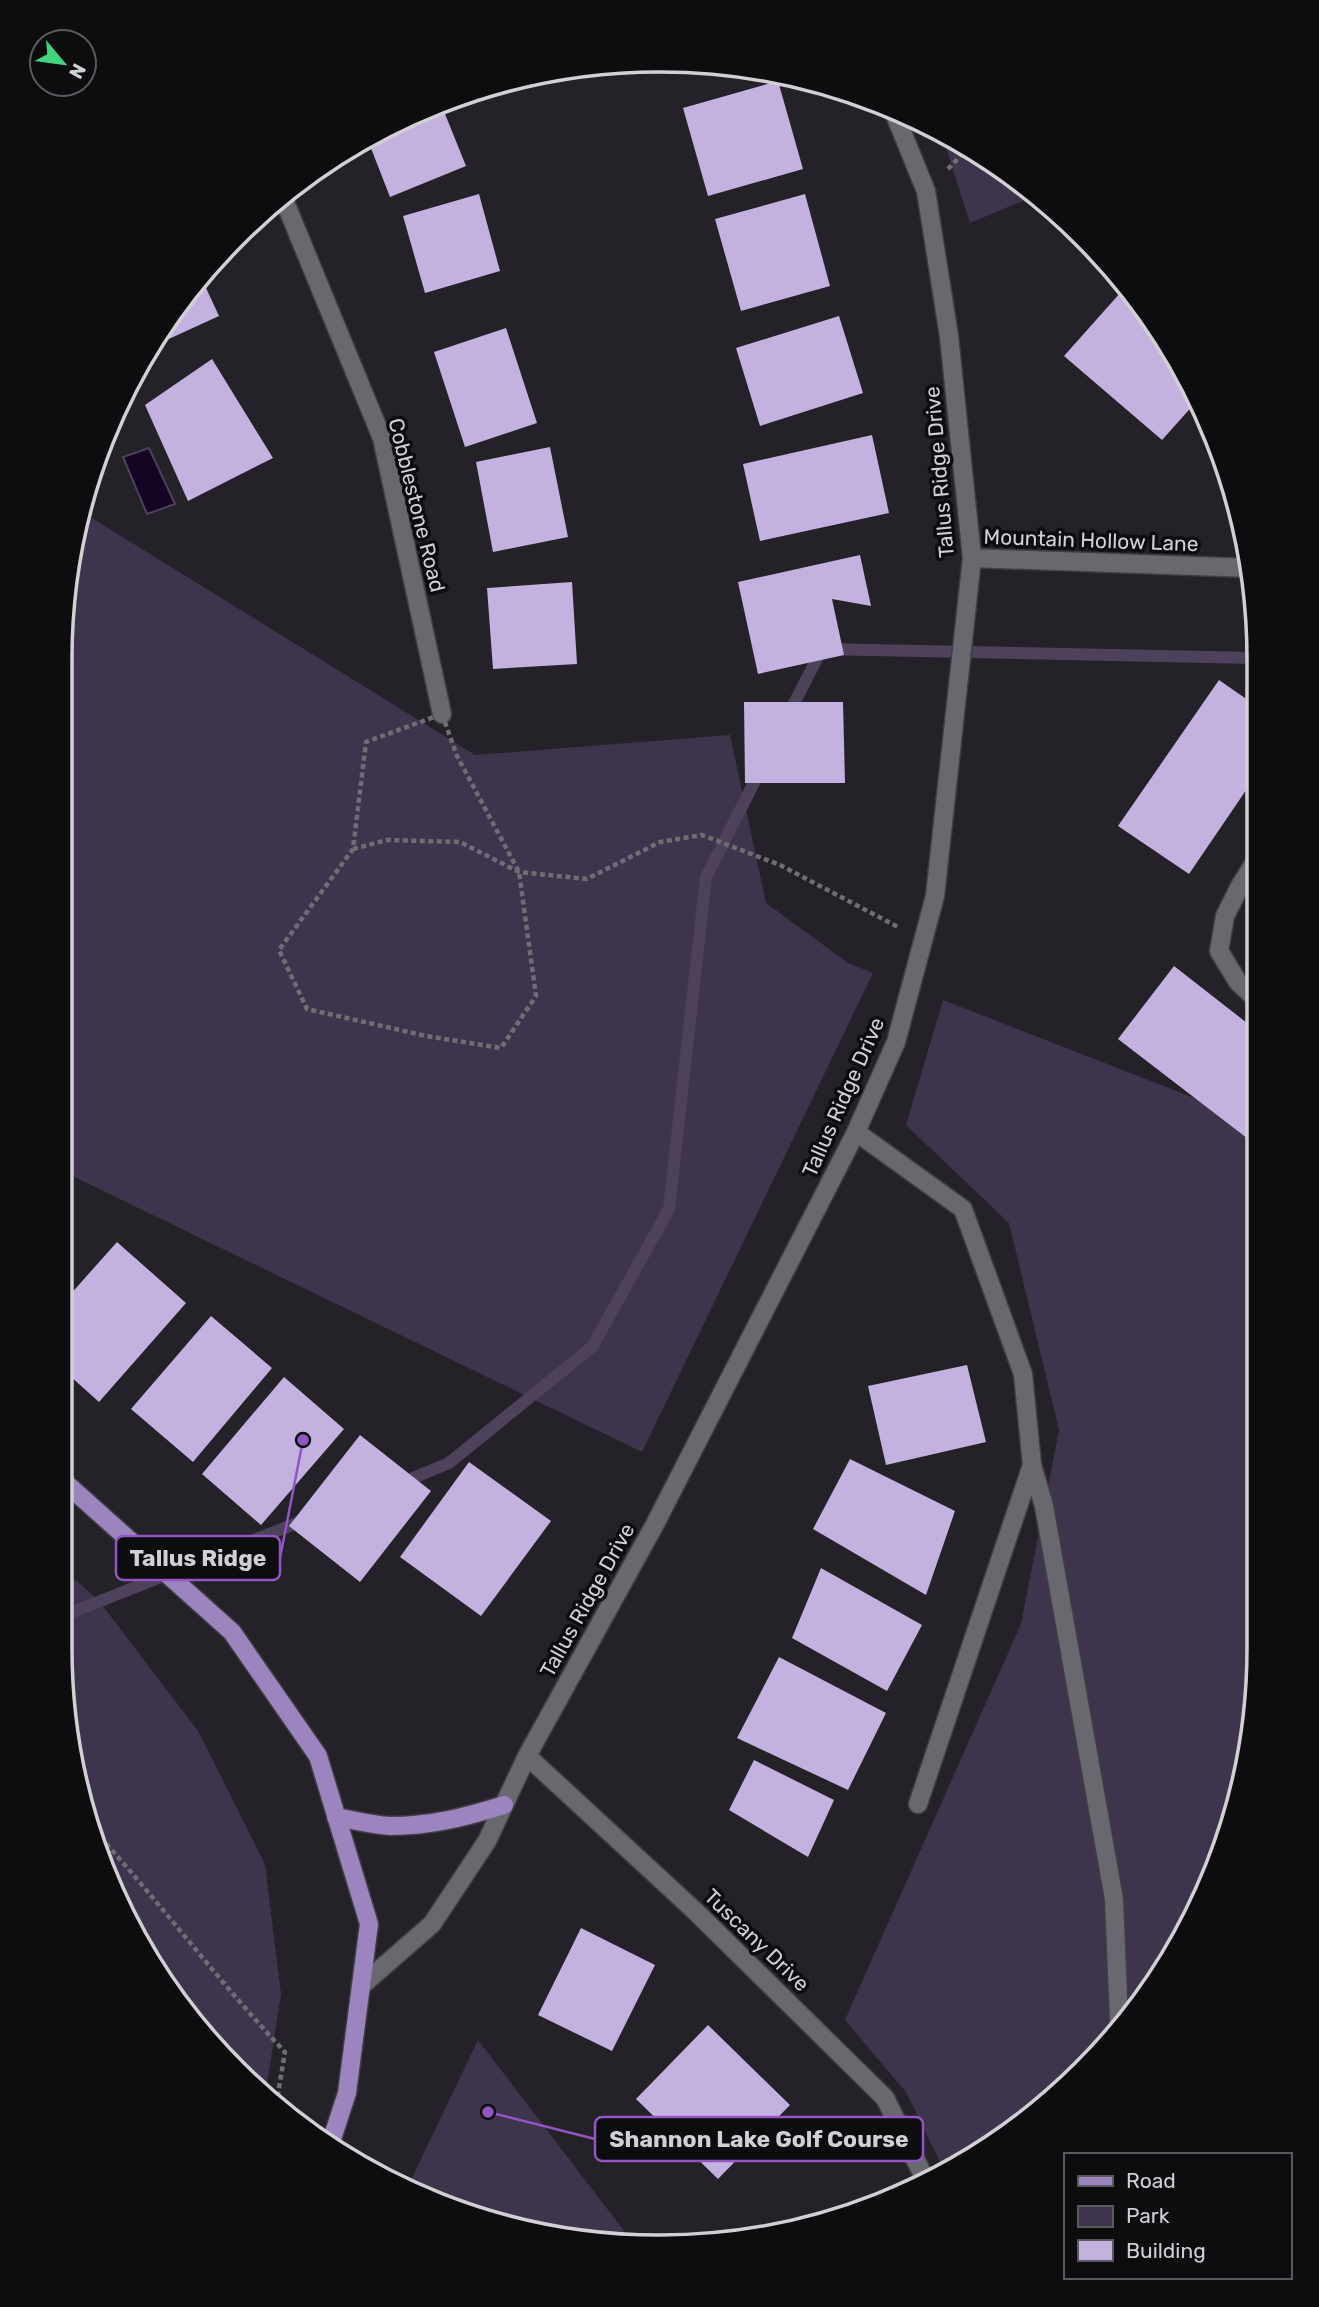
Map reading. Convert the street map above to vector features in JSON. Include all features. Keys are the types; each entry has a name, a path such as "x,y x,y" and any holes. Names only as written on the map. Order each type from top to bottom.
{"main road":[{"path":"72,1489 232,1632 318,1756 369,1924 347,2093 333,2136"},
{"path":"336,1817 389,1826 452,1821 504,1805"}],"street":[{"name":"Tallus Ridge Drive","path":"361,1986 432,1924 487,1841 527,1756 654,1525 856,1132 896,1042 935,896 972,558 949,336 926,191 898,122"},
{"name":"Cobblestone Road","path":"286,206 382,438 442,714"},
{"name":"Mountain Hollow Lane","path":"972,558 1240,568"},
{"path":"1247,875 1225,916 1219,951 1238,982 1247,990"},
{"path":"856,1132 963,1209 1023,1374 1032,1465 1044,1506 1054,1558 1114,1899 1119,2014"},
{"path":"918,1804 1032,1465"},
{"name":"Tuscany Drive","path":"527,1756 694,1910 885,2098 923,2173"}],"path":[{"path":"442,714 457,756 519,872 536,996 501,1048 307,1009 279,950 353,849 366,741 442,714"},
{"path":"353,849 387,840 460,842 519,872 587,879 660,842 702,835 780,865 925,941"},
{"path":"105,1842 132,1871 238,2002 285,2052 278,2094"}],"green space":[{"path":"945,146 1025,200 970,223"},
{"path":"90,517 475,755 730,735 766,903 848,963 873,973 642,1452 72,1176 73,621 83,545"},
{"path":"943,1000 1247,1118 1246,1686 1236,1762 1227,1800 1203,1872 1187,1907 1169,1941 1126,2005 1075,2063 1047,2089 986,2136 941,2163 906,2092 845,2020 1021,1624 1059,1430 1009,1223 906,1125"},
{"path":"72,1577 99,1601 198,1731 265,1864 281,1994 267,2084 244,2063 193,2005 150,1941 132,1907 103,1836 83,1762 73,1686"},
{"path":"478,2040 627,2234 545,2224 507,2215 411,2180"}],"shaded area":[{"path":"149,448 175,504 147,514 123,457"}],"building":[{"path":"772,83 779,84 803,169 708,196 683,108"},
{"path":"444,113 466,166 390,197 371,148"},
{"path":"479,194 500,271 425,293 403,216"},
{"path":"805,194 830,286 741,311 715,219"},
{"path":"206,287 219,316 167,340"},
{"path":"1119,294 1169,366 1191,408 1162,440 1064,356"},
{"path":"839,316 863,393 760,426 736,348"},
{"path":"506,328 537,423 465,447 434,352"},
{"path":"212,359 273,458 188,501 145,405"},
{"path":"872,435 889,513 760,541 743,464"},
{"path":"550,447 568,537 493,552 476,462"},
{"path":"860,555 871,606 832,599 844,655 758,674 738,582"},
{"path":"572,582 577,664 493,669 487,588"},
{"path":"1219,680 1247,699 1247,789 1189,874 1118,826"},
{"path":"744,702 843,702 845,783 745,783"},
{"path":"1174,966 1247,1023 1247,1138 1118,1039"},
{"path":"117,1242 186,1303 99,1402 72,1378 72,1293"},
{"path":"211,1316 272,1368 193,1462 131,1409"},
{"path":"967,1365 986,1442 886,1465 868,1386"},
{"path":"284,1377 344,1429 261,1525 202,1474"},
{"path":"360,1435 431,1491 360,1582 289,1526"},
{"path":"850,1459 955,1511 926,1595 813,1529"},
{"path":"469,1462 551,1521 481,1616 400,1557"},
{"path":"821,1568 922,1625 887,1691 792,1638"},
{"path":"779,1657 886,1713 848,1790 737,1738"},
{"path":"754,1760 834,1800 808,1857 729,1810"},
{"path":"581,1928 655,1965 612,2051 538,2015"},
{"path":"708,2025 790,2105 718,2179 636,2099"}],"waterway":[{"path":"788,715 822,649 1247,658"},
{"path":"401,1483 449,1463 592,1347 669,1209 706,877 761,769"},
{"path":"72,1612 302,1521"}],"place":[{"name":"Tallus Ridge","path":"303,1440"},
{"name":"Shannon Lake Golf Course","path":"488,2112"}]}
